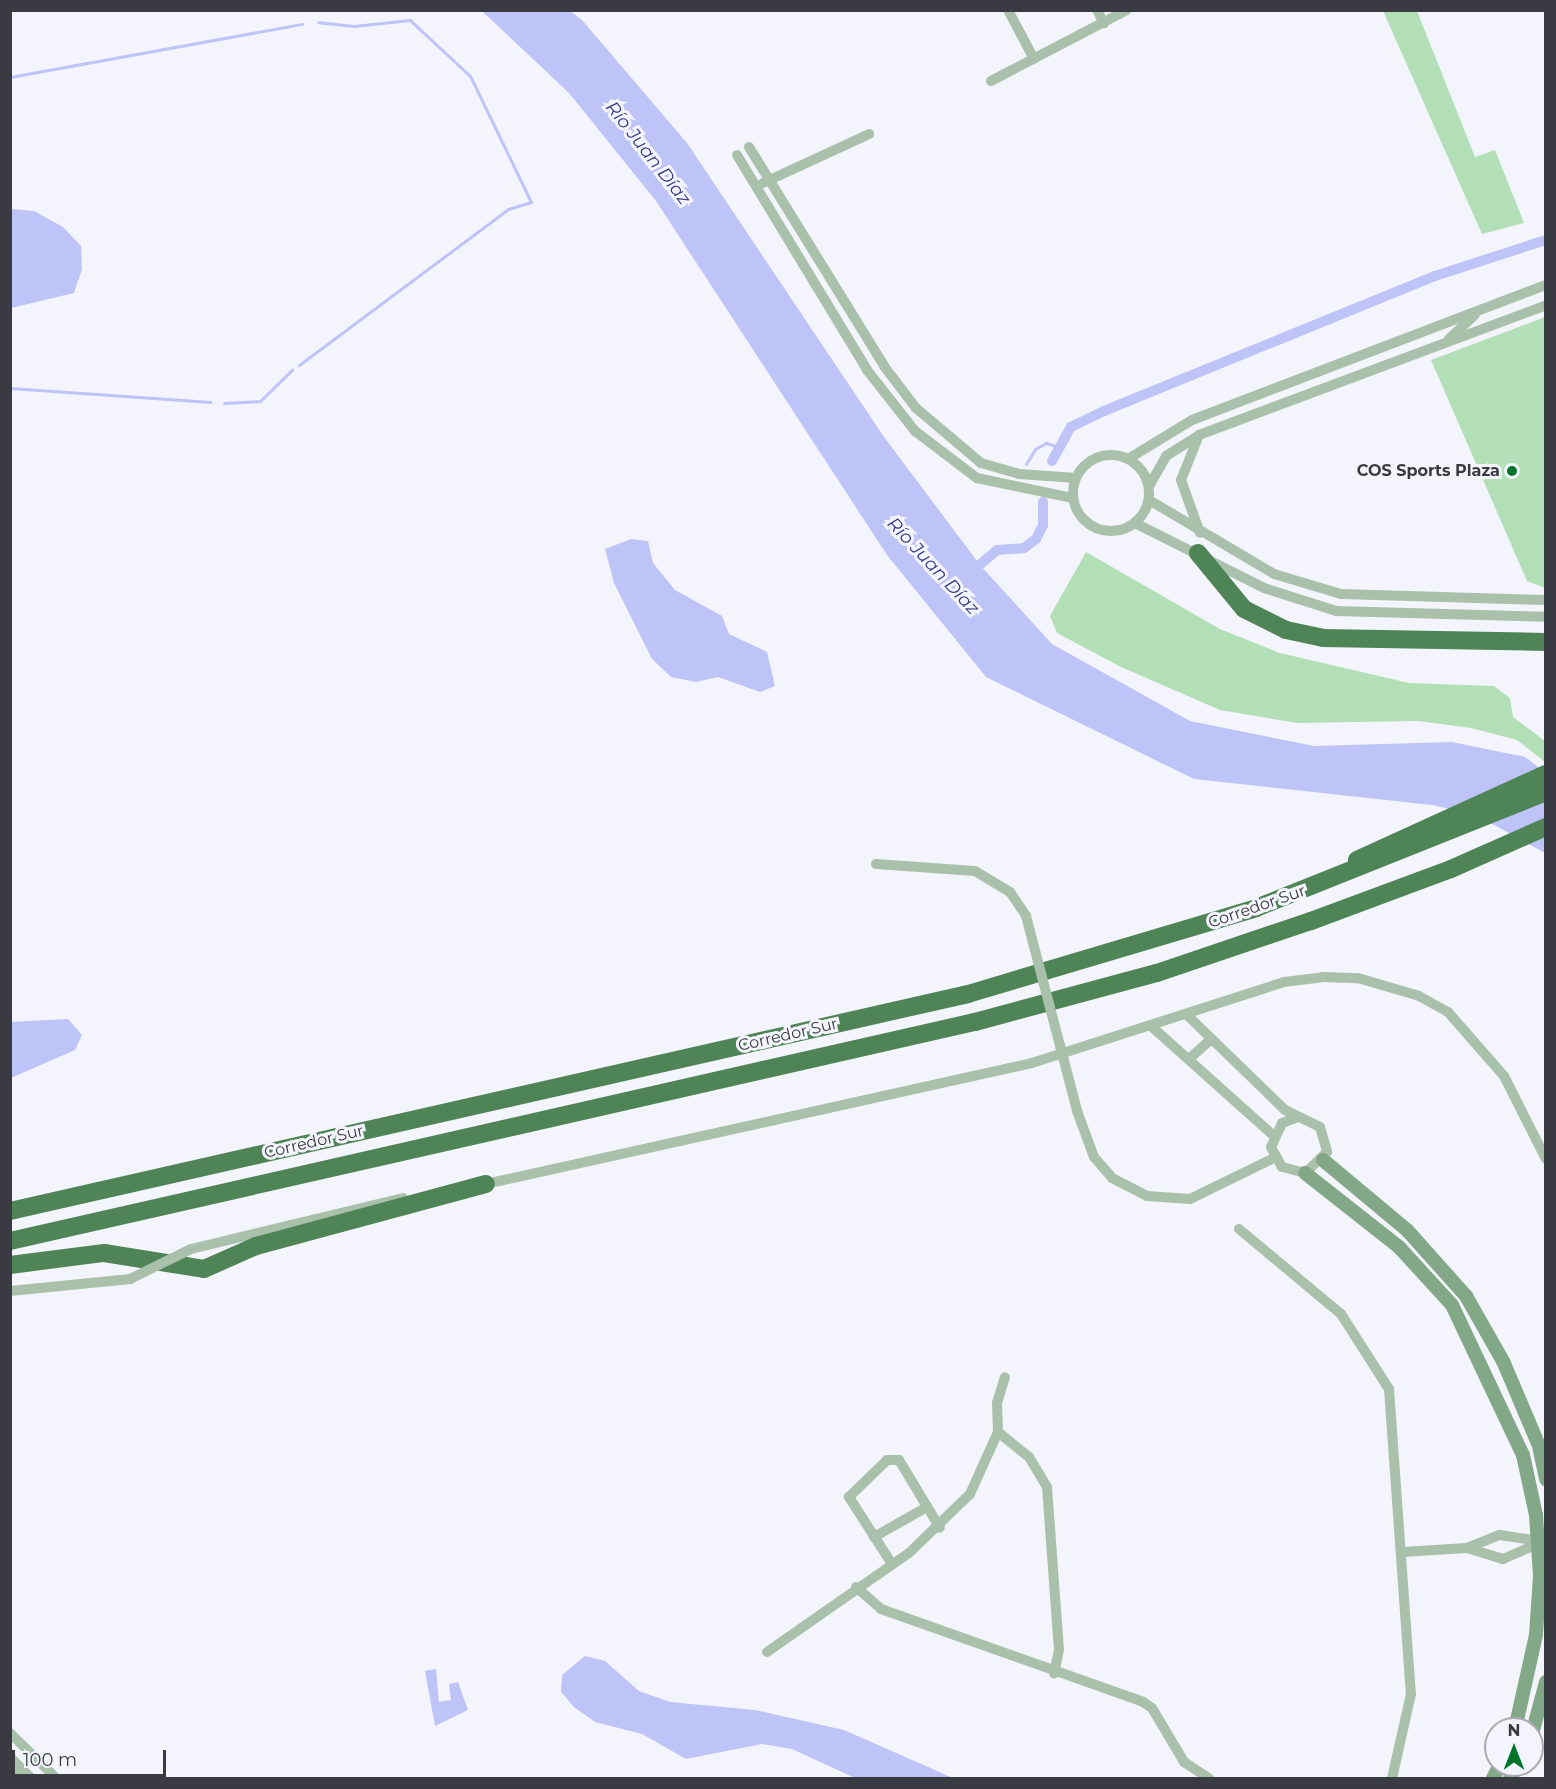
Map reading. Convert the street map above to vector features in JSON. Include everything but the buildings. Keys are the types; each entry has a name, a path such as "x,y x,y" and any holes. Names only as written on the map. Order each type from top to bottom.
{"highway":[{"path":"1198,553 1244,609 1286,630 1323,638 1545,642"},
{"path":"1435,832 1545,774"},
{"name":"Corredor Sur","path":"10,1211 968,994 1256,908 1435,832 1545,792"},
{"name":"Corredor Sur","path":"10,1240 975,1022 1157,973 1451,869 1545,827"},
{"path":"10,1265 104,1253 204,1269 256,1246 486,1184"}],"street":[{"path":"1008,10 1034,59"},
{"path":"1097,10 1104,23"},
{"path":"991,81 1127,10"},
{"path":"755,187 869,134"},
{"path":"748,147 884,366 956,448 981,463 1019,474 1076,478"},
{"path":"737,155 867,370 915,431 977,478 1073,498"},
{"path":"1545,285 1192,420 1128,459 1104,455 1076,478 1073,498 1079,513 1104,530 1135,523 1263,588 1336,611 1545,617"},
{"path":"1397,341 1449,340 1492,305"},
{"path":"1135,523 1149,500 1149,486 1166,456 1199,435 1545,305"},
{"path":"1199,435 1181,480 1200,533"},
{"path":"1128,459 1149,486"},
{"path":"1149,500 1200,533 1274,574 1341,594 1545,600"},
{"path":"876,864 975,871 1010,892 1026,916 1077,1111 1094,1157 1112,1178 1147,1196 1190,1199 1274,1158"},
{"path":"10,1291 130,1279 191,1249 358,1206 486,1184 1032,1063 1284,982 1322,976 1358,978 1419,996 1448,1012 1481,1044 1504,1076 1545,1159"},
{"path":"1151,1026 1273,1135 1274,1158 1293,1173 1305,1173 1323,1160 1325,1134 1313,1121 1296,1118 1187,1015"},
{"path":"1189,1059 1211,1039"},
{"path":"1273,1135 1296,1118"},
{"path":"1323,1160 1407,1230 1466,1296 1503,1361 1539,1446 1545,1479"},
{"path":"1305,1173 1399,1247 1452,1305 1523,1455 1543,1542 1536,1635 1518,1717"},
{"path":"1239,1229 1341,1314 1389,1389 1411,1694 1392,1779"},
{"path":"767,1652 940,1528 970,1494 998,1432 997,1403 1005,1377"},
{"path":"998,1432 1029,1457 1047,1488 1059,1650 1054,1673"},
{"path":"892,1564 874,1537 849,1491 887,1460 898,1460 940,1528"},
{"path":"874,1537 927,1506"},
{"path":"1402,1552 1467,1548 1500,1535 1543,1542"},
{"path":"1467,1548 1503,1559 1543,1542"},
{"path":"856,1587 881,1609 1152,1708 1195,1775 1209,1779"},
{"path":"1536,1717 1545,1682"},
{"path":"13,1736 55,1778"},
{"path":"10,1757 31,1779"},
{"path":"10,1772 18,1779"}],"green space":[{"path":"1383,11 1417,11 1475,157 1495,150 1524,223 1482,234"},
{"name":"COS Sports Plaza","path":"1546,317 1545,588 1527,581 1431,360"},
{"path":"1086,552 1220,629 1280,653 1409,683 1494,686 1510,698 1513,717 1545,741 1545,762 1517,740 1471,728 1418,721 1297,723 1220,710 1121,667 1057,633 1050,616"}],"water":[{"name":"Río Juan Díaz","path":"482,11 570,11 582,20 687,143 884,437 980,565 1052,644 1190,721 1314,746 1452,742 1525,757 1545,772 1545,853 1476,815 1432,805 1194,779 986,677 887,555 656,201 569,93"},
{"path":"11,209 34,211 63,227 81,246 82,269 74,293 11,308"},
{"path":"631,539 648,541 653,563 675,590 722,616 729,634 767,652 775,686 760,692 718,677 696,682 671,677 652,659 614,583 605,549"},
{"path":"68,1019 82,1035 75,1050 11,1078 11,1022"},
{"path":"585,1656 605,1661 639,1691 670,1702 755,1710 844,1730 953,1778 855,1778 792,1749 762,1744 686,1759 642,1734 595,1722 574,1707 561,1692 562,1675"},
{"path":"436,1669 439,1702 451,1700 449,1684 458,1682 468,1710 435,1726 425,1671"}],"waterway":[{"path":"299,365 508,209 531,202 470,76 410,20 354,26 318,22"},
{"path":"10,77 302,24"},
{"path":"1052,461 1071,427 1104,411 1435,276 1546,240"},
{"path":"224,403 260,401 292,370"},
{"path":"10,388 211,402"},
{"path":"1026,464 1035,449 1046,443 1056,446"},
{"path":"971,572 997,550 1024,548 1036,539 1043,525 1043,502"}],"place":[{"name":"COS Sports Plaza","path":"1512,471"}]}
